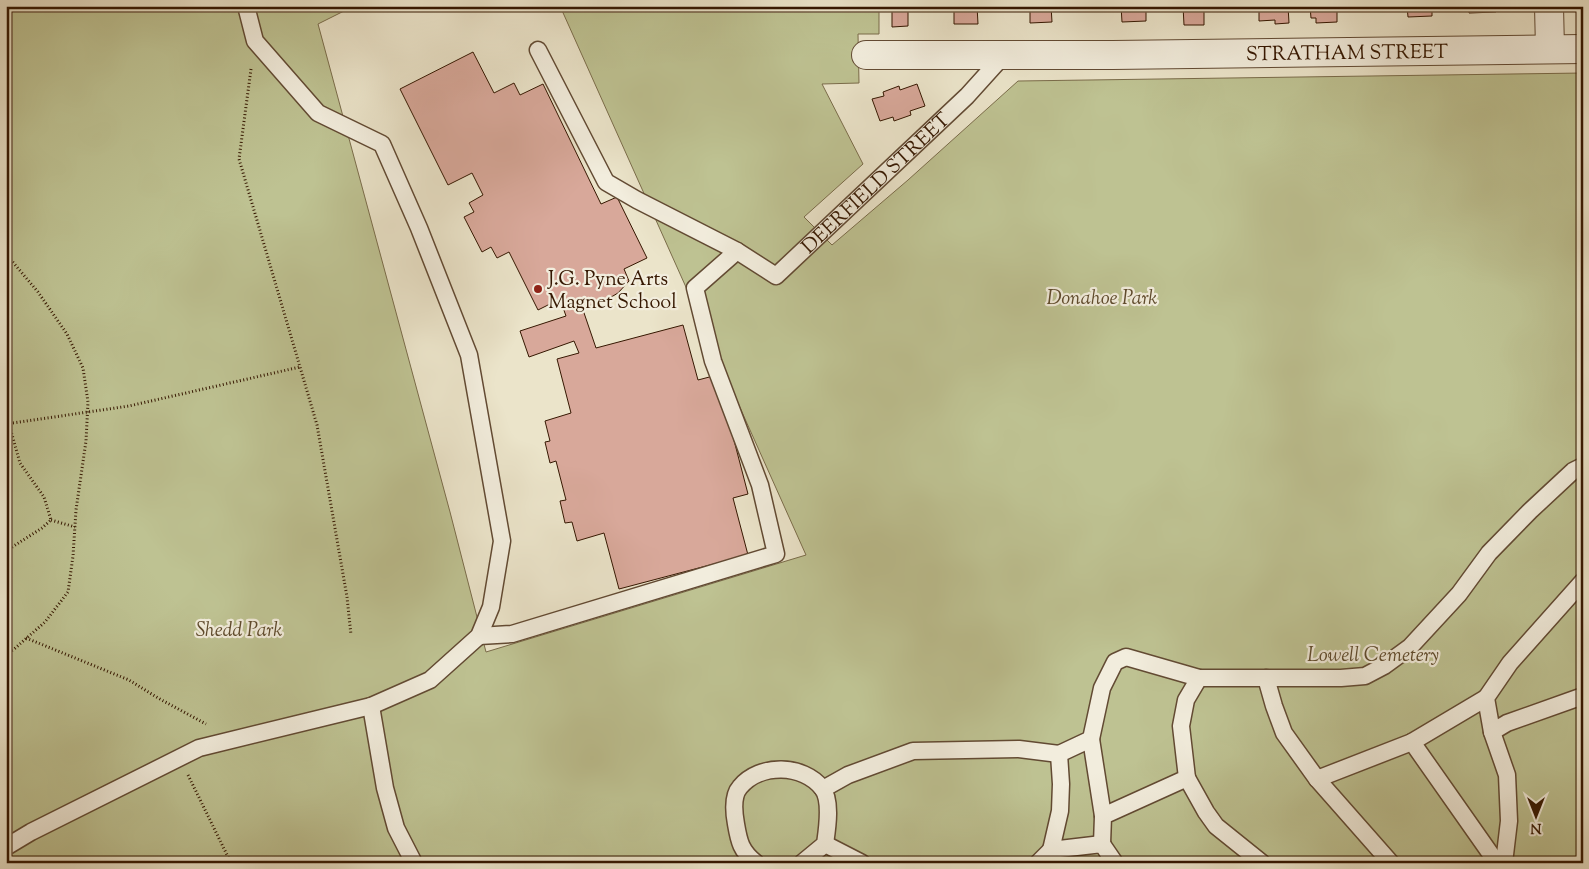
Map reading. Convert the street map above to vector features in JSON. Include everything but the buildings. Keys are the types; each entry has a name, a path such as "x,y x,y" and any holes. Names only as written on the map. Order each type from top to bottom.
{"street":[{"path":"1549,6 1550,49"},
{"name":"STRATHAM STREET","path":"1004,55 1583,49"},
{"path":"866,55 1004,55"}],"lane":[{"path":"6,847 31,832 199,748 371,706 430,680 479,636 491,607 502,541 469,355 419,228 382,144 318,113 256,41 246,6"},
{"path":"479,636 512,634 776,554 760,485 713,361 695,288 737,251 606,182 538,50"},
{"name":"DEERFIELD STREET","path":"737,251 776,276 967,96 1004,55"},
{"path":"1115,863 1102,844 1102,816 1091,739 1102,688 1115,662 1126,656 1198,678 1341,678 1365,676 1384,666 1410,646 1459,594 1489,553 1573,471 1583,466"},
{"path":"1317,779 1412,742 1486,698 1510,663 1583,581"},
{"path":"1198,678 1186,700 1181,726 1187,778 1216,826 1262,863"},
{"path":"1266,678 1284,733 1317,779 1392,863"},
{"path":"1492,732 1507,723 1583,696"},
{"path":"1486,698 1492,732 1508,775 1509,821 1504,863"},
{"path":"371,706 385,788 396,828 414,863"},
{"path":"823,789 848,775 913,751 1019,749 1059,754 1091,739"},
{"path":"1412,742 1497,863"},
{"path":"1038,863 1051,850 1060,811 1059,754"},
{"path":"756,863 739,845 734,808 739,788 754,776 770,770 784,770 804,774 823,789 828,807 825,844 802,863"},
{"path":"1102,816 1187,778"},
{"path":"825,844 862,863"},
{"path":"1051,850 1102,844"}],"path":[{"path":"256,41 239,159 317,425 347,597 351,635"},
{"path":"6,254 38,292 67,334 83,368 88,402 86,441 76,510 68,592 45,622 13,650 6,653"},
{"path":"50,520 44,497 20,463 7,424 87,413 163,399 300,366"},
{"path":"50,520 75,527"},
{"path":"6,551 42,528 50,520"},
{"path":"26,638 129,680 158,698 238,739"},
{"path":"186,770 231,863"}],"green space":[{"path":"6,6 354,6 318,24 486,652 806,555 560,6 879,6 879,34 858,34 859,83 822,84 863,164 804,217 832,245 908,180 1018,81 1583,73 1583,863 6,863"}],"place":[{"name":"J.G. Pyne Arts Magnet School","path":"538,289"}],"park label":[{"name":"Donahoe Park","path":"1102,297"},
{"name":"Shedd Park","path":"239,629"},
{"name":"Lowell Cemetery","path":"1373,654"}]}
